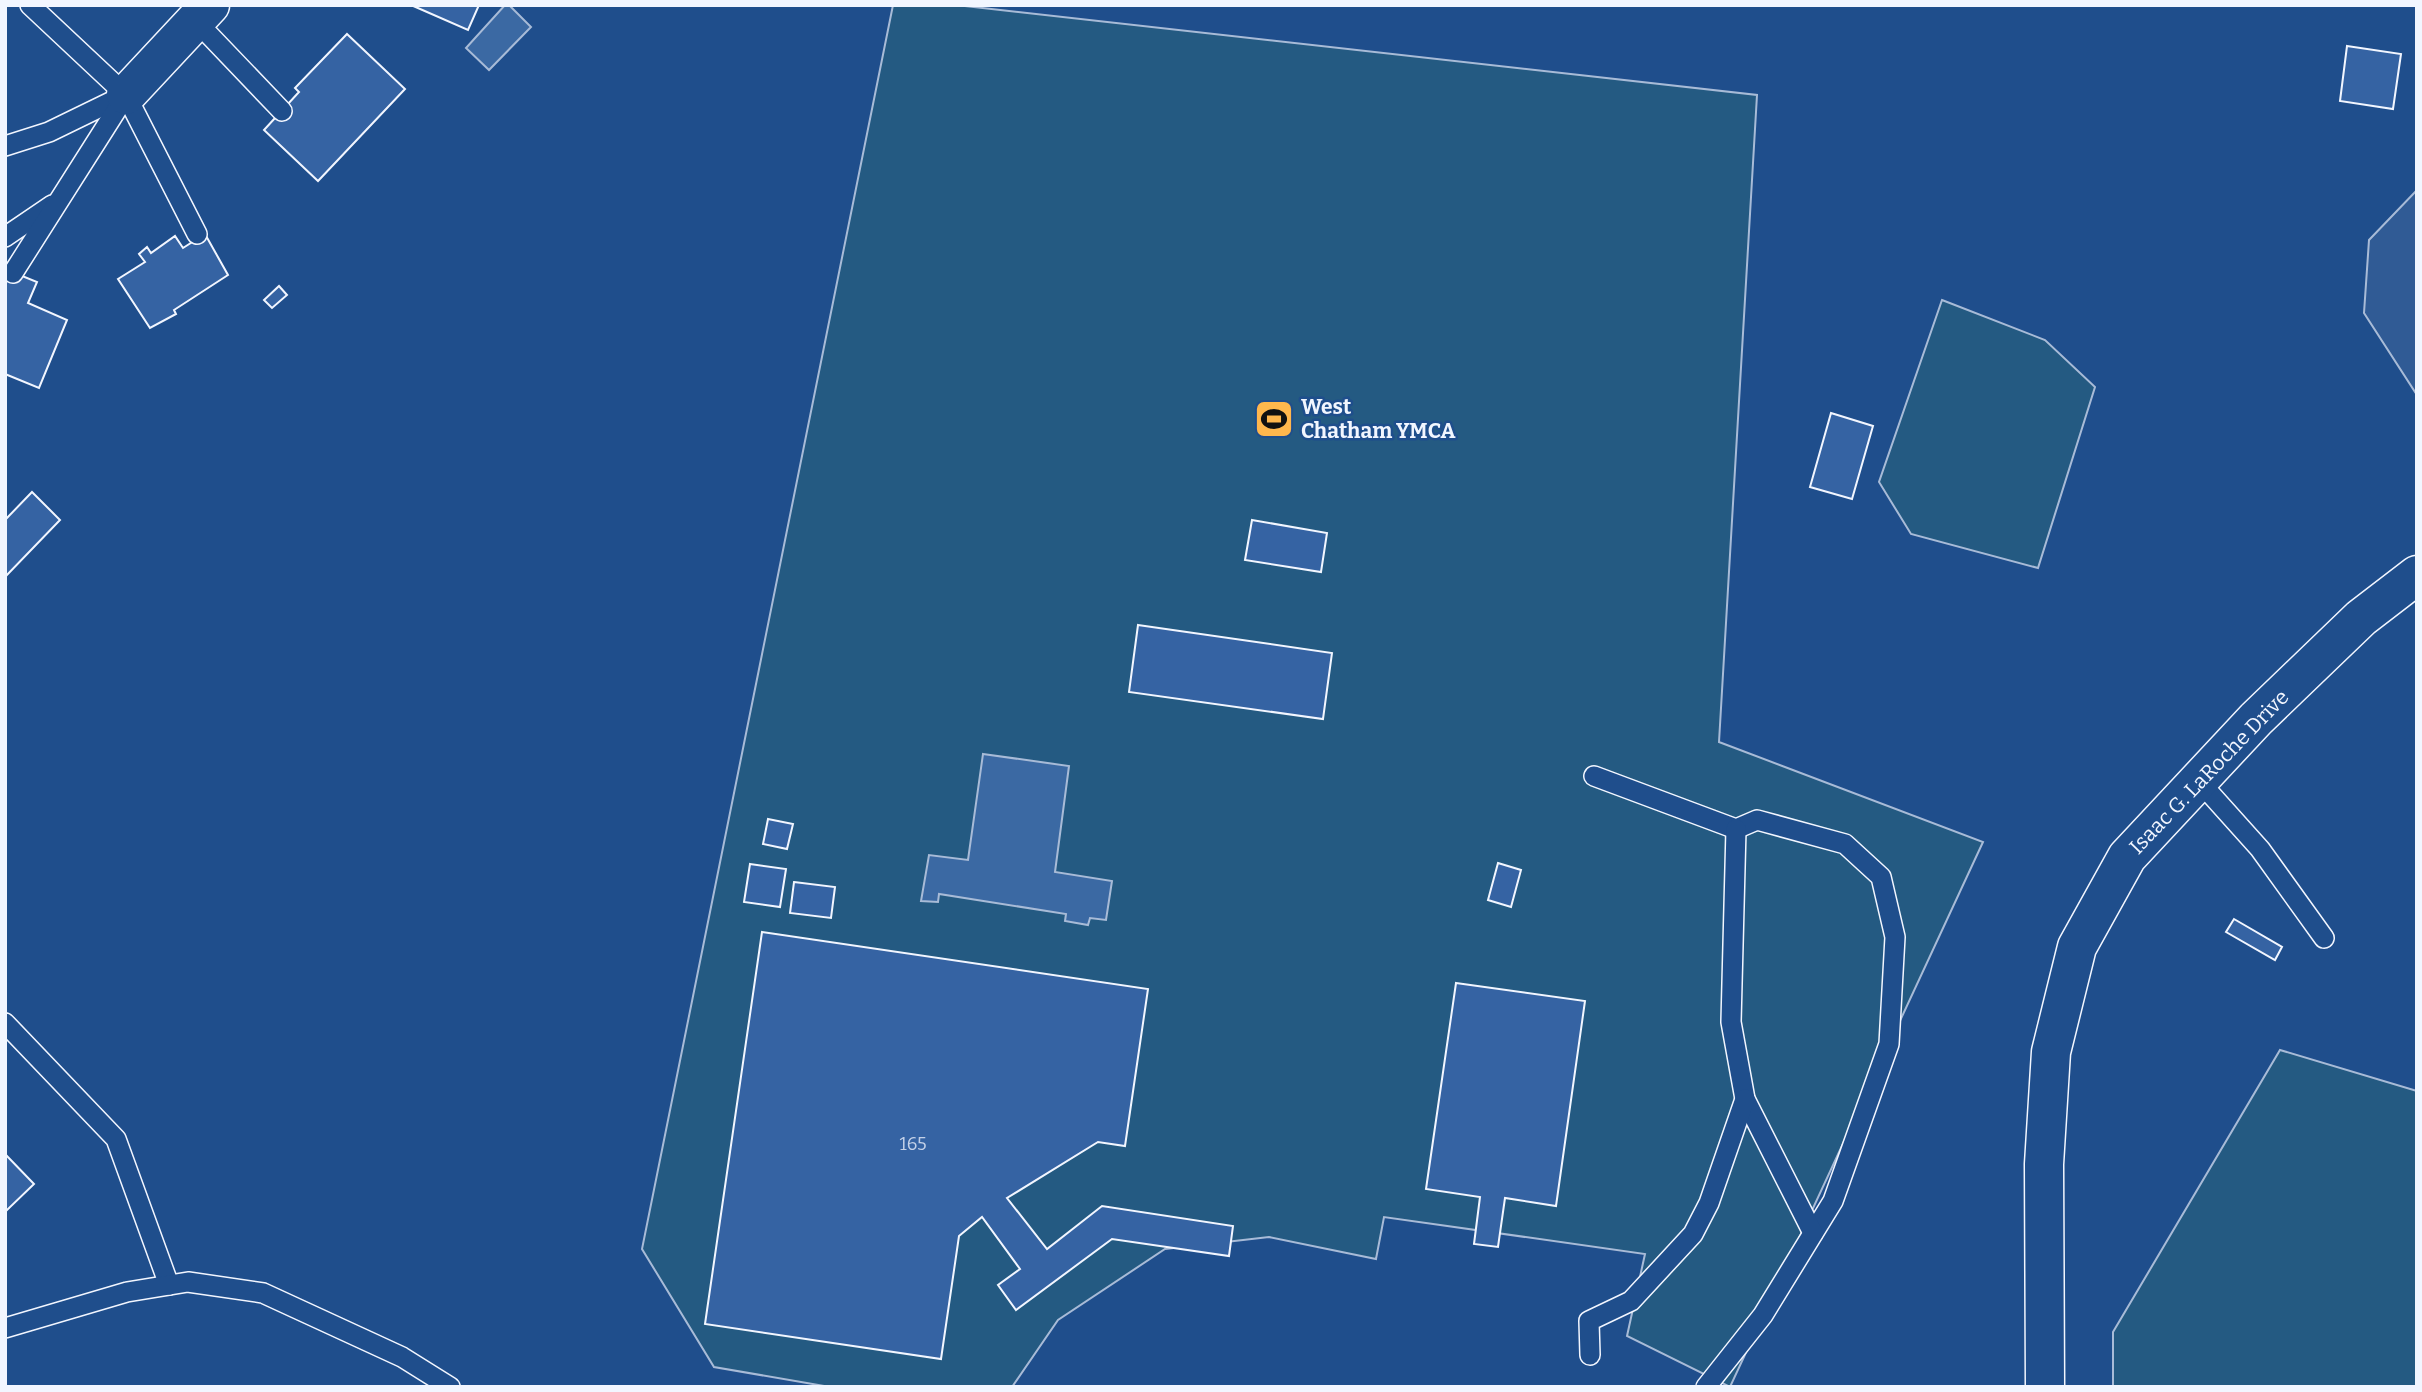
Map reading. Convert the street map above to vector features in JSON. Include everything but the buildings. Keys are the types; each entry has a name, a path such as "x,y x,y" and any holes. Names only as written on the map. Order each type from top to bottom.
{"street":[{"path":"126,95 203,13"},
{"name":"Isaac G. LaRoche Drive","path":"2045,1387 2044,1164 2051,1052 2077,947 2127,857 2256,719 2361,618 2417,575"}],"lane":[{"path":"30,5 126,95 197,233"},
{"path":"203,13 282,111"},
{"path":"5,146 49,132 126,95"},
{"path":"13,273 126,95"},
{"path":"5,237 59,200"},
{"path":"1594,776 1736,829 1757,820 1845,844 1881,877 1895,937 1889,1044 1833,1201 1763,1315 1706,1387"},
{"path":"2199,781 2260,849 2324,937"},
{"path":"1736,829 1731,1022 1745,1099 1813,1233"},
{"path":"5,1023 116,1139 169,1285"},
{"path":"1590,1355 1589,1321 1631,1301 1693,1234 1709,1202 1745,1099"},
{"path":"5,1328 127,1292 188,1282 263,1293 402,1357 450,1387"}],"shaded area":[{"path":"505,5 509,5 531,27 489,70 466,48"},
{"name":"West Chatham YMCA","path":"893,5 956,5 1757,95 1719,742 1983,842 1730,1387 1627,1336 1645,1254 1384,1217 1376,1259 1269,1237 1165,1249 1058,1320 1012,1387 830,1387 714,1367 642,1249"},
{"path":"2417,190 2417,395 2364,313 2369,240"},
{"path":"1942,300 2045,340 2095,387 2038,568 1911,534 1879,482"},
{"path":"983,754 1069,766 1055,872 1112,881 1106,920 1090,918 1088,925 1065,921 1066,914 939,894 938,902 921,901 929,855 968,860"},
{"path":"2280,1050 2417,1091 2417,1387 2113,1387 2113,1332"}],"place":[{"name":"West Chatham YMCA","path":"1274,419"}]}
